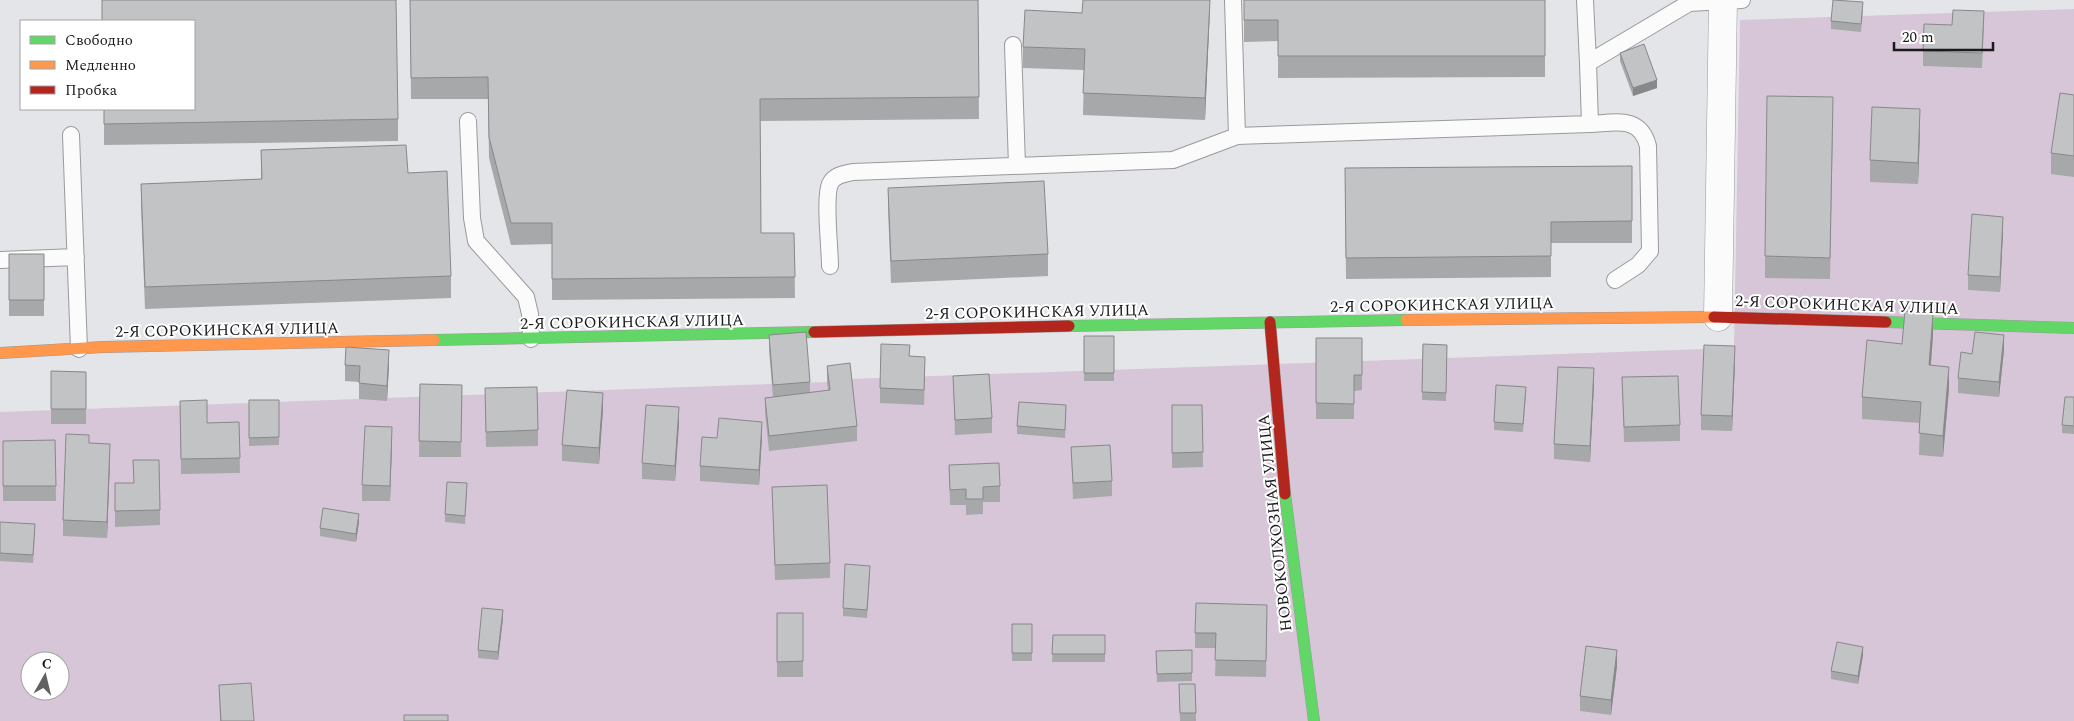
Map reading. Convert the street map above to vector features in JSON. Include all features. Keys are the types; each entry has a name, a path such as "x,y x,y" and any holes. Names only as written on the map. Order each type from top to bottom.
{"street":[{"path":"1718,317 1729,0"},
{"name":"2-Я СОРОКИНСКАЯ УЛИЦА","path":"0,353 79,349 1270,322 1718,317 2074,328"},
{"name":"НОВОКОЛХОЗНАЯ УЛИЦА","path":"1270,322 1288,522 1314,721"}],"lane":[{"path":"1232,0 1237,136"},
{"path":"1585,0 1590,124"},
{"path":"1588,63 1689,3 1729,0"},
{"path":"1013,45 1017,166"},
{"path":"468,121 472,218 476,241 526,296 530,314 531,340"},
{"path":"830,266 828,198 830,184 838,174 1173,160 1237,136 1621,122 1636,125 1645,134 1648,146 1650,251 1638,265 1615,280"},
{"path":"71,135 79,349"},
{"path":"0,260 76,257"}],"shaded area":[{"path":"2074,9 2074,721 0,721 0,412 827,382 850,379 1734,348 1740,20"}],"building":[{"path":"102,0 396,0 398,119 104,124 104,110 195,110 195,20 102,20"},
{"path":"410,0 978,0 979,97 760,99 761,233 794,233 795,277 552,279 552,223 511,223 489,137 488,77 411,78"},
{"path":"1083,0 1210,0 1205,98 1083,93 1085,49 1023,47 1025,10 1082,13"},
{"path":"1244,0 1545,0 1545,56 1278,56 1278,20 1244,20"},
{"path":"1833,0 1863,2 1861,24 1831,21"},
{"path":"1953,10 1984,11 1982,53 1923,51 1924,24 1952,25"},
{"path":"1644,44 1657,80 1633,88 1620,53"},
{"path":"2060,93 2074,95 2074,156 2051,153"},
{"path":"1767,96 1833,97 1830,258 1765,256"},
{"path":"1872,107 1920,109 1918,163 1870,160"},
{"path":"406,145 408,173 447,171 451,276 145,287 141,184 262,179 261,150"},
{"path":"1632,166 1632,221 1551,222 1551,256 1346,258 1345,168"},
{"path":"1044,181 1048,254 891,261 888,188"},
{"path":"1972,214 2003,217 2000,277 1968,275"},
{"path":"9,254 44,254 44,300 9,300"},
{"path":"1905,311 1933,314 1929,365 1949,367 1943,436 1919,433 1921,402 1862,397 1867,340 1902,344"},
{"path":"806,332 810,382 773,385 769,335"},
{"path":"1975,332 2004,335 1999,382 1958,378 1961,352 1972,354"},
{"path":"1084,336 1114,336 1114,373 1084,373"},
{"path":"1316,338 1362,338 1362,375 1354,375 1354,404 1316,403"},
{"path":"881,344 910,345 909,356 925,357 924,390 880,388"},
{"path":"1423,344 1447,345 1446,393 1422,392"},
{"path":"1704,345 1735,346 1732,416 1701,415"},
{"path":"346,347 389,350 387,386 359,383 360,366 345,365"},
{"path":"850,363 857,426 769,436 765,398 830,390 827,366"},
{"path":"1558,367 1594,368 1590,446 1554,444"},
{"path":"51,371 86,372 86,409 51,409"},
{"path":"989,374 992,418 955,420 953,376"},
{"path":"1678,376 1680,425 1624,427 1622,377"},
{"path":"420,384 462,385 461,442 419,441"},
{"path":"1496,385 1526,387 1523,424 1494,422"},
{"path":"537,387 538,430 486,432 485,388"},
{"path":"567,390 603,393 599,448 562,445"},
{"path":"2065,397 2074,397 2074,426 2062,425"},
{"path":"207,400 207,423 239,422 240,458 181,459 180,401"},
{"path":"249,400 279,400 279,437 249,438"},
{"path":"1019,402 1066,405 1065,430 1017,426"},
{"path":"646,405 679,407 675,466 642,463"},
{"path":"1172,405 1202,405 1203,452 1172,453"},
{"path":"719,418 762,422 759,470 700,466 702,437 717,438"},
{"path":"365,426 392,427 390,486 362,485"},
{"path":"66,434 89,435 89,443 110,444 107,522 63,520"},
{"path":"55,440 56,486 3,486 3,441"},
{"path":"1110,445 1112,481 1073,483 1071,447"},
{"path":"133,460 159,460 160,510 115,511 115,483 134,483"},
{"path":"999,463 1000,486 983,487 983,499 966,499 966,489 950,490 949,465"},
{"path":"447,482 467,483 465,516 445,514"},
{"path":"827,485 830,563 775,565 772,487"},
{"path":"323,508 359,514 356,534 320,528"},
{"path":"0,522 35,524 33,555 0,553"},
{"path":"845,564 870,566 867,610 843,608"},
{"path":"1196,603 1267,605 1266,661 1215,660 1216,633 1195,633"},
{"path":"482,608 503,610 498,652 478,650"},
{"path":"777,613 803,613 803,661 777,662"},
{"path":"1012,624 1032,624 1032,653 1012,653"},
{"path":"1053,635 1105,635 1105,654 1052,654"},
{"path":"1837,642 1863,647 1858,676 1831,671"},
{"path":"1586,646 1617,650 1611,700 1580,696"},
{"path":"1192,650 1192,673 1157,674 1156,651"},
{"path":"251,683 254,721 221,721 219,685"},
{"path":"1179,684 1195,684 1196,713 1180,713"},
{"path":"404,715 448,715 448,721 404,721"}],"traffic: fast":[{"path":"1069,326 1406,320"},
{"path":"1886,322 2074,328"},
{"path":"434,340 814,332"},
{"path":"1285,494 1314,721"}],"traffic: slow":[{"path":"1406,320 1714,317"},
{"path":"0,353 103,347 434,340"}],"traffic: jam":[{"path":"1714,317 1886,322"},
{"path":"1270,322 1285,494"},
{"path":"814,332 1069,326"}]}
